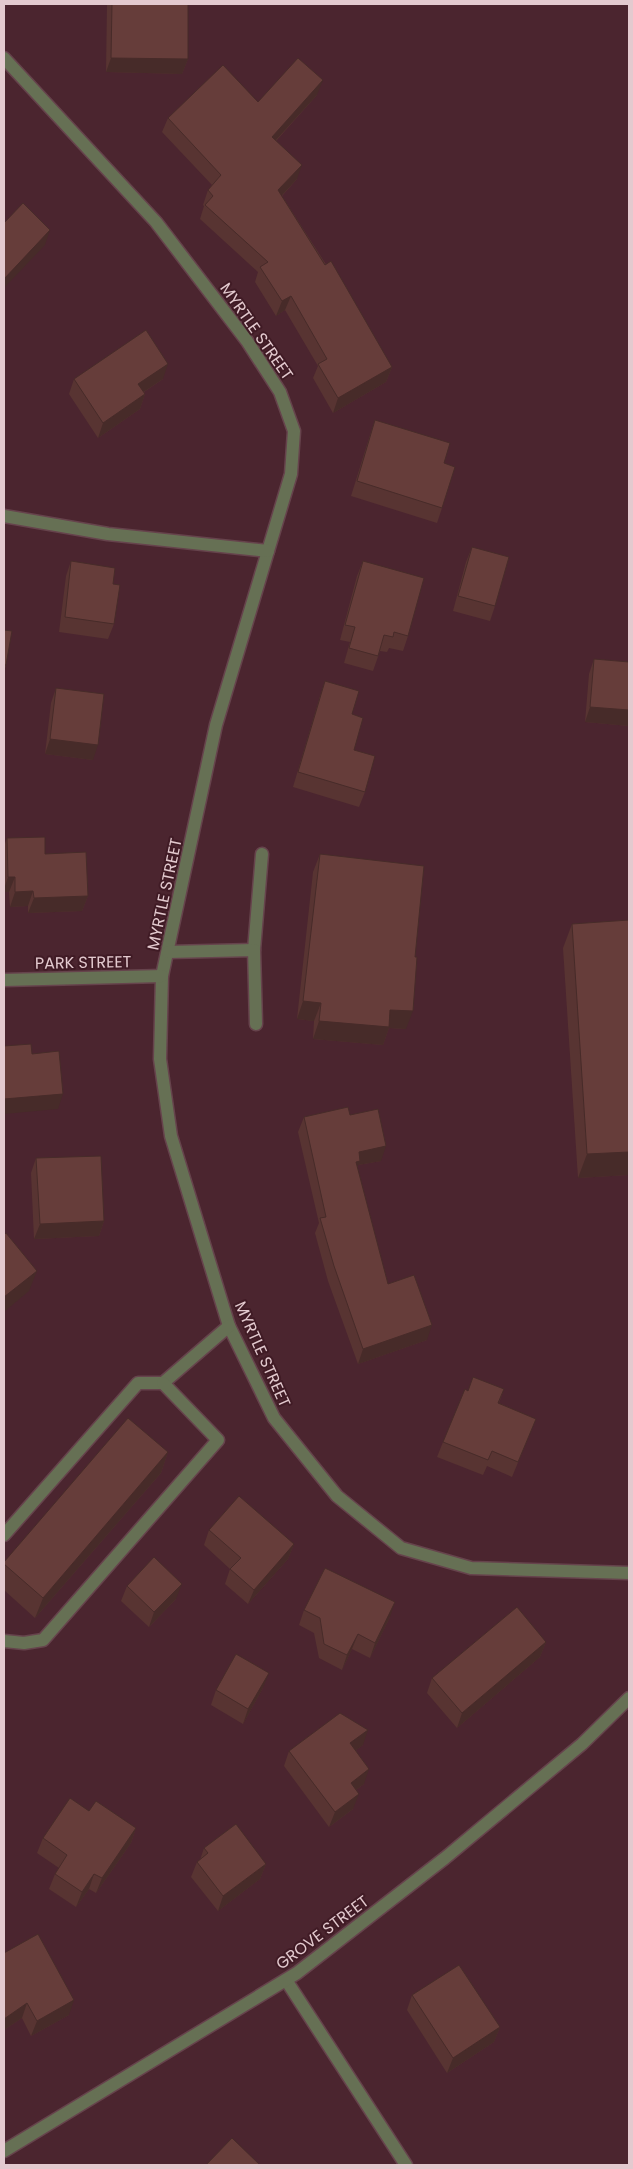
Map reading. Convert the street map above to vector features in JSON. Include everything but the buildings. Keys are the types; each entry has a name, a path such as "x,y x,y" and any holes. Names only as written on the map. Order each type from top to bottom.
{"street":[{"name":"MYRTLE STREET","path":"4,58 156,222 247,341 280,392 294,431 291,474 216,725 162,976 160,1059 171,1136 229,1326 274,1418 337,1496 401,1548 471,1568 629,1572"},
{"path":"4,516 108,534 268,551"},
{"path":"256,1024 254,950 262,854"},
{"path":"168,952 254,950"},
{"name":"PARK STREET","path":"4,980 162,976"},
{"path":"4,1535 138,1383 163,1383 229,1326"},
{"path":"4,1641 24,1643 43,1640 218,1440 163,1383"},
{"name":"GROVE STREET","path":"4,2151 286,1980 452,1852 582,1744 629,1698"},
{"path":"286,1980 406,2165"}]}
